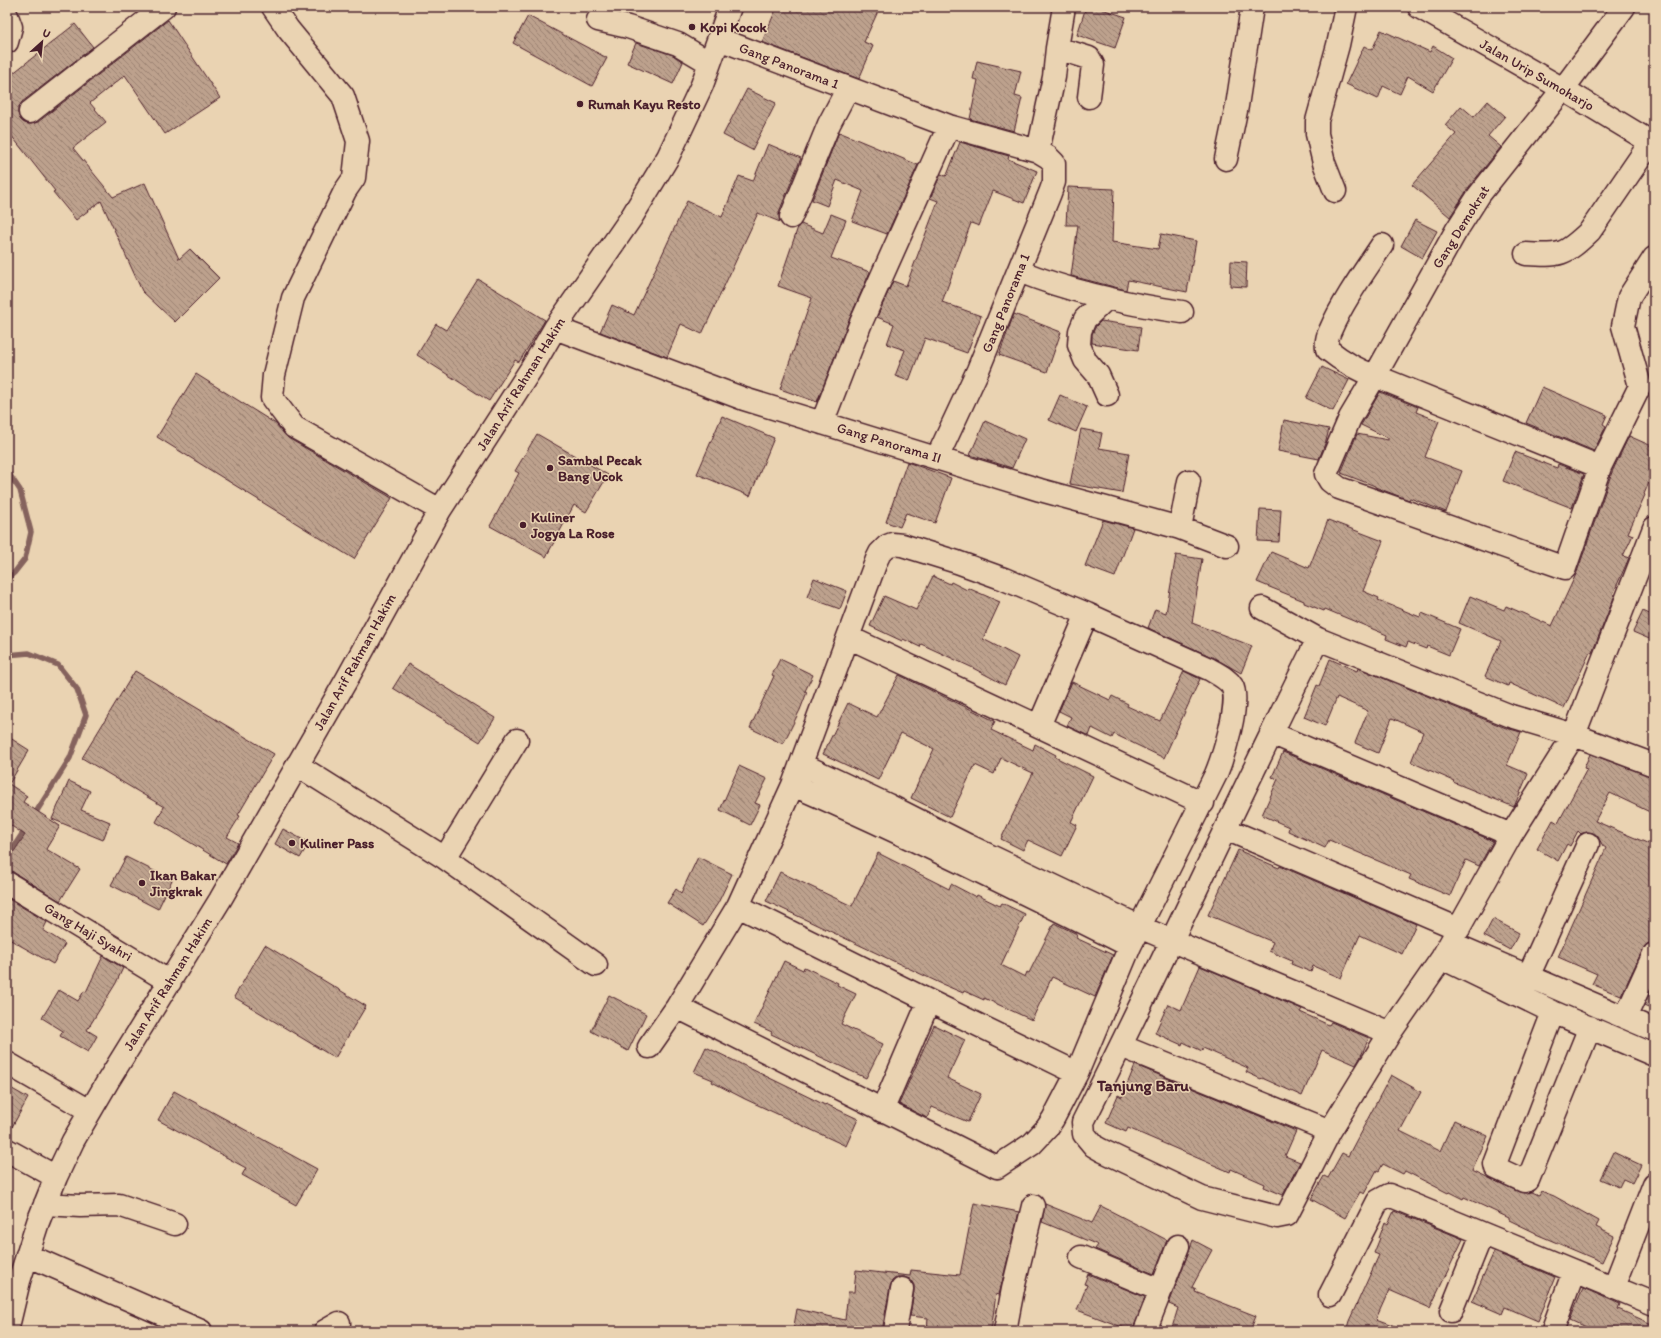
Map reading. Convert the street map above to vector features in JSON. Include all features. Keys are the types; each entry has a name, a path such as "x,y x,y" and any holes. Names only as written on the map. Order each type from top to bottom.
{"street":[{"path":"30,112 164,7"},
{"path":"273,7 288,29 343,96 358,141 354,178 345,191 293,298 274,375 272,398 294,427 440,510"},
{"name":"Jalan Arif Rahman Hakim","path":"7,1331 19,1280 27,1255 45,1204 73,1141 224,893 347,680 440,510 529,372 555,328 631,218 668,157 702,85 730,7"},
{"path":"1038,151 1054,77 1064,7"},
{"path":"1226,159 1237,106 1252,7"},
{"path":"1335,191 1324,163 1317,134 1318,121 1338,45 1346,7"},
{"name":"Jalan Urip Sumoharjo","path":"1419,7 1563,89 1653,143"},
{"name":"Gang Demokrat","path":"1600,466 1565,568 1339,488 1330,481 1326,474 1350,418 1456,231 1479,196 1563,89 1624,7"},
{"path":"7,16 11,27 7,42"},
{"path":"598,20 628,27 678,44 710,63"},
{"name":"Gang Panorama 1","path":"719,39 949,126 1038,151 1054,163 1054,182 1020,271 978,370 937,458"},
{"path":"1057,48 1084,55 1089,58 1093,65 1089,97"},
{"path":"791,217 829,124 848,88"},
{"path":"822,423 860,325 949,126"},
{"path":"1526,254 1552,256 1567,251 1580,241 1590,231 1653,143"},
{"path":"1382,245 1329,331 1326,342 1327,349 1336,357 1361,372 1375,376 1600,466 1647,387 1623,326 1629,297 1654,258"},
{"path":"1020,271 1045,281 1107,298 1137,305 1182,312"},
{"path":"1107,298 1085,319 1080,331 1079,345 1085,360 1098,375 1107,395"},
{"name":"Gang Panorama II","path":"555,328 744,399 1040,490 1180,528 1227,546"},
{"path":"1180,528 1189,481"},
{"path":"649,1047 677,1007 738,906 792,785 880,553 887,546 892,544 902,545 957,562 1004,579 1087,614 1209,669 1226,680 1232,687 1234,697 1232,718 1226,749 1203,803 1157,934 1121,1046 1083,1122 1084,1134 1094,1146 1101,1150 1202,1198 1277,1217 1287,1215 1330,1131 1390,1033 1451,943 1511,835 1574,735 1654,529"},
{"path":"1262,608 1318,639 1511,716 1574,735 1654,765"},
{"path":"1038,726 1087,614"},
{"path":"848,637 1203,803"},
{"path":"677,1007 882,1111 997,1167 1032,1144 1047,1128 1077,1073 1130,946 1157,934 1226,829 1271,733 1318,639"},
{"path":"1271,733 1511,835"},
{"path":"445,858 517,740"},
{"path":"800,764 888,805 967,845 1157,934 1390,1033"},
{"path":"297,765 445,858 596,965"},
{"path":"792,785 957,860 1130,946"},
{"path":"1226,829 1451,943 1523,986 1553,1012 1654,1055"},
{"path":"1523,986 1588,844"},
{"name":"Gang Haji Syahri","path":"8,883 170,982"},
{"path":"738,906 929,1002 1077,1073"},
{"path":"1625,1018 1654,954"},
{"path":"1523,986 1625,1018 1654,1030"},
{"path":"882,1111 929,1002"},
{"path":"1553,1012 1495,1164 1496,1168 1524,1181 1528,1180 1590,1027"},
{"path":"1121,1046 1330,1131"},
{"path":"7,1063 90,1111"},
{"path":"7,1150 56,1177"},
{"path":"1614,1287 1654,1184"},
{"path":"1330,1295 1378,1201 1389,1195 1654,1304"},
{"path":"45,1204 80,1206 119,1204 175,1224"},
{"path":"1005,1331 1013,1289 1033,1206"},
{"path":"1451,1311 1482,1234"},
{"path":"1146,1331 1160,1290 1178,1246"},
{"path":"27,1255 201,1331"},
{"path":"1081,1257 1160,1290"},
{"path":"1554,1326 1574,1271"},
{"path":"895,1331 902,1289"}],"building":[{"path":"777,7 880,7 864,42 873,46 859,79 762,42"},
{"path":"1086,7 1096,7 1126,17 1115,48 1077,35"},
{"path":"528,16 607,58 592,86 513,43"},
{"path":"168,20 220,98 165,134 125,75 90,103 106,122 73,148 113,197 145,183 179,259 190,249 219,278 175,322 142,291 101,201 76,220 53,192 55,191 7,130 7,78 75,24 93,47 22,102 18,108 18,113 20,119 25,123 31,124 38,122"},
{"path":"1381,30 1430,52 1433,46 1452,58 1433,91 1408,76 1400,94 1383,86 1378,99 1346,84 1364,46 1372,50"},
{"path":"636,43 673,55 683,62 673,84 627,63"},
{"path":"977,61 1021,71 1015,96 1022,98 1014,131 970,119 978,80 973,79"},
{"path":"747,89 776,103 752,150 723,135"},
{"path":"1488,101 1505,116 1488,136 1501,147 1469,187 1450,217 1412,185 1456,134 1445,125 1461,106 1474,117"},
{"path":"839,132 918,165 887,234 852,221 863,191 837,180 827,206 812,200"},
{"path":"960,142 1009,156 1008,159 1037,171 1024,203 993,191 979,226 971,223 942,302 981,316 967,353 925,338 909,381 895,376 905,350 887,344 894,324 877,317 893,281 906,286 938,201 930,198 941,174 947,175"},
{"path":"768,144 801,158 779,212 780,222 758,213 702,334 681,324 667,357 600,332 612,305 634,315 687,201 722,217 739,176 753,181"},
{"path":"1068,187 1114,189 1112,242 1158,249 1161,234 1196,241 1187,292 1128,280 1126,290 1071,276 1078,225 1066,225"},
{"path":"831,214 846,220 831,258 870,272 849,320 817,402 780,389 812,298 778,286 798,227 801,224 823,233"},
{"path":"1415,220 1437,231 1422,258 1401,246"},
{"path":"1231,261 1247,262 1246,287 1230,286"},
{"path":"478,279 545,320 519,362 515,360 489,401 417,355 436,324 446,330"},
{"path":"1014,314 1061,332 1047,372 999,355"},
{"path":"1101,321 1141,327 1138,350 1092,343 1092,334 1096,326"},
{"path":"1322,367 1349,380 1333,411 1306,398"},
{"path":"196,374 276,424 288,438 392,498 354,559 157,437"},
{"path":"1542,387 1607,415 1603,424 1606,426 1594,451 1526,423"},
{"path":"1380,392 1418,407 1416,412 1439,421 1425,457 1462,471 1446,512 1410,498 1409,500 1341,473 1357,434 1388,440 1388,438 1361,425"},
{"path":"1060,395 1087,407 1076,432 1049,420"},
{"path":"722,416 774,438 750,496 697,474"},
{"path":"1284,420 1329,429 1319,459 1278,451"},
{"path":"985,421 1025,439 1012,468 970,455"},
{"path":"1081,429 1102,433 1099,448 1129,453 1122,493 1070,484"},
{"path":"537,434 608,475 586,512 574,505 546,557 490,526 519,473 515,471"},
{"path":"1629,436 1654,447 1654,471 1628,533 1633,535 1623,556 1629,558 1613,594 1615,595 1592,653 1590,652 1564,708 1509,683 1508,686 1485,676 1501,641 1459,623 1470,596 1504,610 1506,606 1552,626 1577,572 1612,472"},
{"path":"1515,452 1557,468 1558,464 1584,474 1572,508 1503,481"},
{"path":"907,462 951,478 935,523 906,513 900,527 886,522"},
{"path":"1260,509 1281,510 1279,542 1258,541"},
{"path":"1103,520 1133,528 1115,577 1085,566"},
{"path":"1328,520 1383,541 1363,591 1379,598 1378,600 1420,617 1422,613 1460,629 1449,655 1427,646 1426,649 1408,642 1406,647 1386,639 1387,635 1325,609 1324,611 1304,603 1304,601 1257,582 1271,552 1309,568"},
{"path":"1176,555 1202,559 1192,623 1252,646 1241,673 1214,658 1148,628 1155,609 1166,613"},
{"path":"933,576 950,584 951,582 967,590 968,588 1000,602 983,639 1018,657 1005,685 971,667 921,644 920,647 903,639 902,641 870,626 884,596 916,610"},
{"path":"814,578 847,591 840,609 807,597"},
{"path":"1643,611 1654,616 1654,641 1633,632"},
{"path":"780,659 813,675 805,691 807,692 800,710 783,744 750,728 774,676 772,675"},
{"path":"1330,659 1357,671 1358,668 1506,728 1521,732 1507,765 1528,774 1514,807 1453,782 1454,781 1411,762 1423,732 1392,718 1378,753 1355,743 1368,711 1337,697 1325,726 1304,717 1317,685 1319,686"},
{"path":"408,664 495,718 480,742 393,688"},
{"path":"135,671 274,754 238,815 240,816 227,837 238,843 226,864 156,822 164,807 82,758"},
{"path":"1184,671 1200,679 1164,758 1114,734 1112,738 1092,728 1089,736 1067,726 1071,717 1059,711 1072,682 1110,700 1112,696 1128,704 1127,706 1160,721"},
{"path":"899,675 995,721 991,730 1033,750 1035,744 1056,755 1055,757 1093,776 1071,822 1077,825 1062,856 1028,840 1023,850 1001,839 1033,773 1001,758 994,774 975,765 950,817 911,798 934,749 901,733 878,780 823,754 848,703 877,717"},
{"path":"7,736 29,750 9,784 27,796 23,802 60,826 46,849 80,869 60,901 13,872 7,871 7,862 25,835 7,823"},
{"path":"1283,752 1493,841 1479,866 1466,860 1450,896 1409,879 1411,875 1329,840 1325,848 1288,831 1289,827 1262,815 1278,779 1272,777"},
{"path":"1590,754 1654,777 1654,814 1610,793 1595,821 1654,846 1654,942 1647,944 1643,949 1621,996 1592,984 1597,974 1558,957 1606,848 1593,833 1587,832 1581,834 1578,831 1570,846 1567,844 1558,861 1537,849 1553,820 1558,823 1587,769 1584,768"},
{"path":"739,766 767,779 755,803 760,805 750,825 720,810"},
{"path":"69,781 90,791 81,810 110,822 103,840 52,819"},
{"name":"Kuliner Pass","path":"283,829 309,843 300,858 275,844"},
{"path":"1238,850 1279,868 1280,866 1416,924 1402,954 1360,935 1341,978 1313,966 1311,972 1291,964 1292,961 1269,951 1273,942 1208,915"},
{"path":"878,853 949,889 951,884 976,897 977,895 1000,906 1002,903 1025,914 1001,965 1025,977 1027,972 1029,973 1054,923 1077,934 1076,938 1113,955 1095,997 1052,977 1032,1020 984,998 984,1000 964,991 963,993 942,984 766,901 780,872 852,906"},
{"name":"Ikan Bakar Jingkrak","path":"126,857 172,880 158,909 111,885"},
{"path":"698,857 732,874 718,903 703,926 667,903 676,889 681,893"},
{"path":"7,898 47,922 43,930 65,944 53,964 7,938"},
{"path":"1493,919 1519,933 1510,950 1484,936"},
{"path":"265,945 366,1006 335,1058 234,997"},
{"path":"103,956 123,968 116,983 87,1030 97,1036 88,1052 60,1036 63,1031 42,1018 59,990 78,1001 84,991 86,992"},
{"path":"784,961 803,970 804,967 838,983 837,985 856,994 841,1024 883,1044 866,1078 771,1034 772,1032 754,1024"},
{"path":"1200,966 1302,1009 1300,1012 1329,1025 1331,1022 1369,1038 1356,1065 1322,1050 1302,1096 1246,1072 1248,1068 1203,1048 1202,1051 1183,1042 1182,1045 1155,1033 1168,1004 1181,1010"},
{"path":"1654,984 1654,1010 1644,1005"},
{"path":"609,995 646,1014 628,1051 591,1031"},
{"path":"934,1025 965,1040 947,1078 981,1094 968,1122 932,1107 927,1118 899,1104"},
{"path":"706,1047 825,1105 826,1104 858,1119 846,1146 745,1099 712,1082 713,1080 694,1072"},
{"path":"1135,1065 1296,1131 1285,1156 1300,1162 1283,1195 1264,1187 1265,1184 1231,1169 1230,1172 1128,1128 1126,1132 1106,1123 1118,1095 1122,1097"},
{"path":"1391,1075 1421,1092 1400,1131 1440,1151 1454,1120 1488,1136 1472,1170 1519,1192 1532,1192 1539,1195 1541,1191 1554,1196 1599,1221 1596,1227 1614,1236 1602,1262 1536,1234 1509,1220 1509,1218 1464,1197 1463,1199 1449,1192 1448,1193 1405,1171 1403,1174 1383,1164 1379,1171 1377,1170 1364,1194 1360,1192 1345,1218 1311,1199 1324,1176 1328,1178 1342,1153 1348,1156"},
{"path":"7,1086 28,1098 7,1136"},
{"path":"174,1091 317,1169 296,1205 242,1175 246,1168 158,1120"},
{"path":"1613,1152 1641,1165 1632,1183 1623,1179 1619,1187 1600,1179"},
{"path":"974,1203 1019,1212 999,1295 996,1294 991,1331 927,1331 928,1318 910,1316 914,1285 910,1279 897,1277 892,1281 890,1287 882,1331 793,1331 797,1309 845,1320 848,1292 854,1292 856,1270 910,1276 911,1270 960,1275"},
{"path":"1045,1204 1092,1223 1101,1206 1167,1240 1154,1274 1095,1249 1098,1245 1042,1222"},
{"path":"1394,1211 1463,1239 1430,1308 1389,1290 1376,1319 1403,1329 1403,1331 1346,1331 1349,1321 1379,1255 1374,1253 1385,1222 1388,1224"},
{"path":"1193,1240 1212,1250 1192,1287 1196,1289 1195,1292 1256,1316 1250,1331 1171,1331 1178,1308 1169,1304"},
{"path":"1494,1252 1555,1277 1538,1321 1505,1307 1502,1314 1472,1301"},
{"path":"1088,1274 1145,1297 1133,1331 1077,1310 1087,1285 1084,1284"},
{"path":"1583,1288 1620,1304 1618,1309 1654,1325 1654,1331 1596,1331 1570,1319"}],"waterway":[{"path":"7,471 20,490 31,532 25,559 7,579"},
{"path":"7,655 29,653 58,665 77,689 86,715 70,758 33,817"},
{"path":"7,857 26,828"}],"place":[{"name":"Kopi Kocok","path":"692,27"},
{"name":"Rumah Kayu Resto","path":"580,104"},
{"name":"Sambal Pecak Bang Ucok","path":"550,468"},
{"name":"Kuliner Jogya La Rose","path":"523,525"},
{"name":"Kuliner Pass","path":"292,843"},
{"name":"Ikan Bakar Jingkrak","path":"142,883"}],"district":[{"name":"Tanjung Baru","path":"1143,1085"}]}
